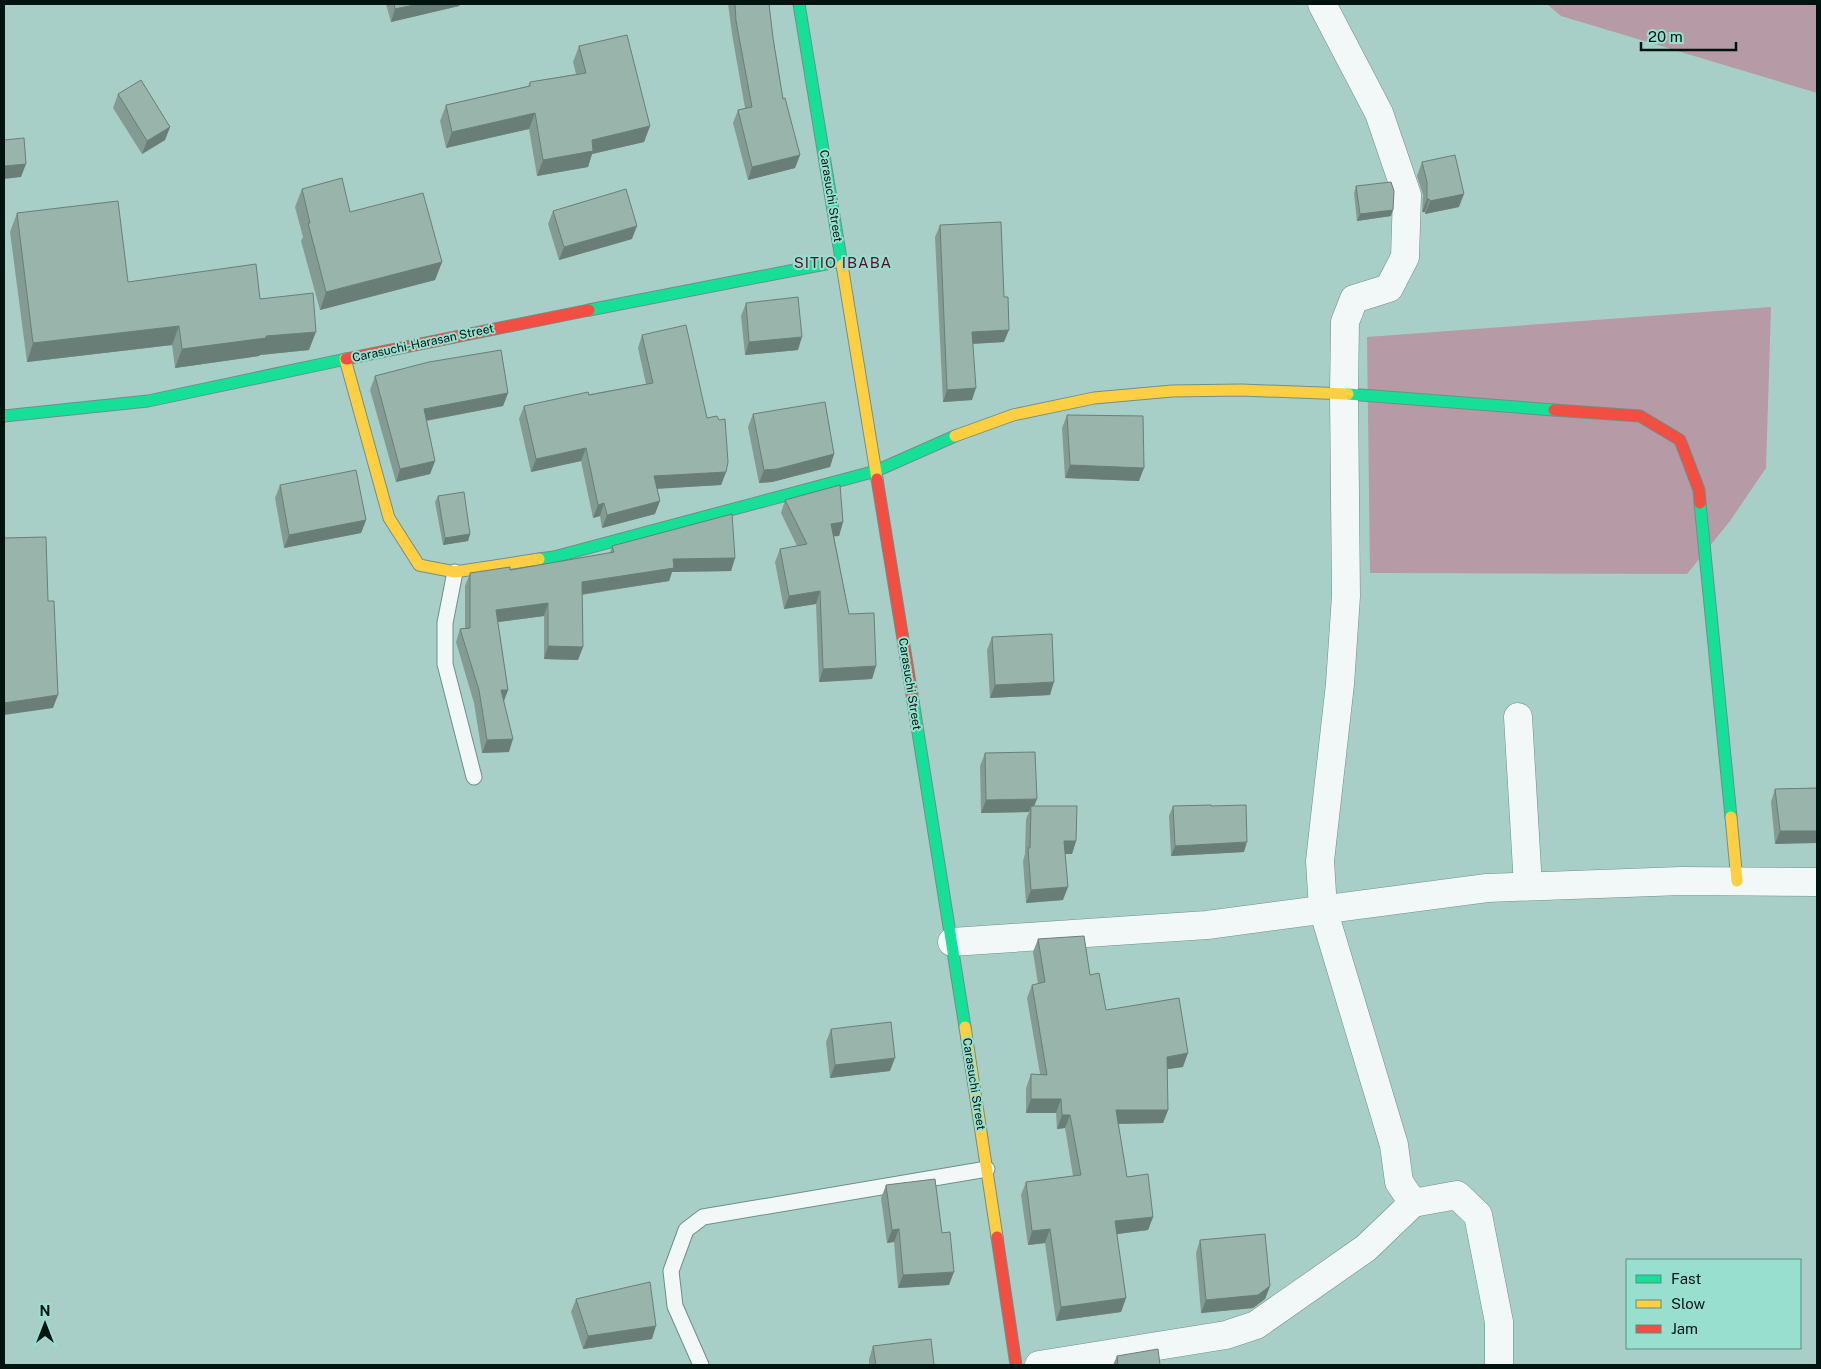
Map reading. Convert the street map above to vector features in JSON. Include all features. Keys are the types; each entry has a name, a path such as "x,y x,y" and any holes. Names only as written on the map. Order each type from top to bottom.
{"street":[{"name":"Carasuchi Street","path":"799,4 952,942 1016,1365"},
{"path":"1322,4 1379,113 1407,195 1404,257 1389,288 1354,299 1345,322 1346,596 1340,684 1320,861 1323,909 1394,1145 1399,1182 1413,1203"},
{"name":"Carasuchi-Harasan Street","path":"4,416 148,401 447,337 841,261"},
{"path":"345,359 389,518 419,564 455,572 554,557 876,471 935,444 1013,415 1094,398 1172,390 1242,390 1344,394 1640,416 1680,440 1699,490 1737,881"},
{"path":"1518,717 1528,886"},
{"path":"952,942 1207,924 1487,888 1681,881 1817,882"},
{"path":"1039,1365 1226,1335 1256,1325 1366,1248 1413,1203 1457,1195 1478,1216 1499,1322 1499,1365"}],"lane":[{"path":"455,572 445,623 445,664 474,777"},
{"path":"702,1365 675,1306 670,1271 686,1230 704,1217 987,1169"}],"shaded area":[{"path":"1547,4 1817,4 1817,93 1561,16"},
{"path":"1771,307 1766,468 1730,521 1687,574 1370,573 1367,337"}],"building":[{"path":"394,4 419,4 395,9"},
{"path":"735,4 769,4 783,99 785,98 800,155 752,167 738,110 752,107 736,21"},
{"path":"627,35 650,126 592,140 593,151 543,160 535,113 452,132 446,105 530,86 530,82 586,73 579,46"},
{"path":"141,80 170,127 147,141 118,94"},
{"path":"24,138 26,164 4,166 4,140"},
{"path":"1455,155 1464,194 1430,201 1427,199 1427,182 1422,162"},
{"path":"342,178 350,212 423,193 442,262 326,292 308,223 310,223 302,189"},
{"path":"1391,182 1394,191 1393,210 1360,214 1356,186"},
{"path":"626,189 637,226 564,247 553,211"},
{"path":"118,201 128,282 256,264 260,299 313,293 316,332 266,336 266,338 182,349 179,326 33,343 17,213"},
{"path":"1001,222 1004,297 1008,297 1009,330 972,332 976,388 947,390 940,225"},
{"path":"798,297 802,337 749,342 746,303"},
{"path":"686,325 707,418 717,416 719,420 725,419 728,462 726,472 654,476 660,501 607,515 604,503 598,505 586,448 536,459 524,406 588,392 589,395 653,383 642,335"},
{"path":"501,350 508,393 424,409 435,461 400,469 375,376 429,362"},
{"path":"825,402 834,454 777,469 764,470 753,414"},
{"path":"1067,415 1143,416 1144,468 1070,465"},
{"path":"356,470 366,520 289,535 280,485"},
{"path":"840,485 843,522 831,524 849,614 874,613 876,666 823,669 820,591 789,596 780,549 807,544 785,500"},
{"path":"464,492 470,534 445,538 438,496"},
{"path":"732,514 735,558 673,559 674,568 582,582 583,647 548,646 548,603 496,610 508,690 501,690 513,739 487,740 479,690 460,629 470,628 470,573 510,567 510,570 614,552 612,546"},
{"path":"46,537 48,601 54,601 58,695 4,703 4,538"},
{"path":"1052,634 1054,682 995,685 992,637"},
{"path":"1035,752 1037,799 986,800 985,753"},
{"path":"1817,788 1817,831 1780,831 1775,789"},
{"path":"1246,805 1247,842 1175,846 1173,806"},
{"path":"1031,806 1077,806 1076,841 1064,841 1068,887 1031,890 1028,848 1030,848"},
{"path":"1084,936 1090,975 1099,973 1106,1010 1179,998 1188,1053 1167,1057 1168,1110 1116,1110 1127,1177 1148,1174 1153,1217 1115,1221 1126,1298 1061,1307 1050,1229 1032,1231 1026,1182 1081,1175 1070,1115 1062,1115 1061,1099 1031,1099 1031,1074 1047,1075 1032,985 1045,982 1038,939"},
{"path":"891,1022 895,1058 835,1065 831,1029"},
{"path":"935,1179 942,1233 950,1232 954,1272 903,1275 899,1229 892,1230 886,1185"},
{"path":"1265,1234 1270,1286 1258,1295 1206,1300 1200,1240"},
{"path":"650,1282 656,1326 588,1336 576,1299"},
{"path":"931,1339 934,1365 876,1365 873,1346"},
{"path":"1158,1349 1160,1365 1118,1365 1117,1356"}],"traffic: fast":[{"path":"799,4 842,265"},
{"path":"589,310 841,261"},
{"path":"4,416 148,401 346,359"},
{"path":"1348,394 1554,410"},
{"path":"539,559 554,557 876,471 955,436"},
{"path":"1700,503 1731,817"},
{"path":"913,701 965,1027"}],"traffic: slow":[{"path":"842,265 877,479"},
{"path":"345,359 389,518 419,565 455,572 539,559"},
{"path":"955,436 1013,415 1094,398 1172,391 1241,390 1348,394"},
{"path":"1731,817 1737,881"},
{"path":"965,1027 997,1237"}],"traffic: jam":[{"path":"346,359 589,310"},
{"path":"1554,410 1640,416 1680,440 1699,490 1700,503"},
{"path":"877,479 913,701"},
{"path":"997,1237 1016,1365"}],"district":[{"name":"SITIO IBABA","path":"843,262"}]}
